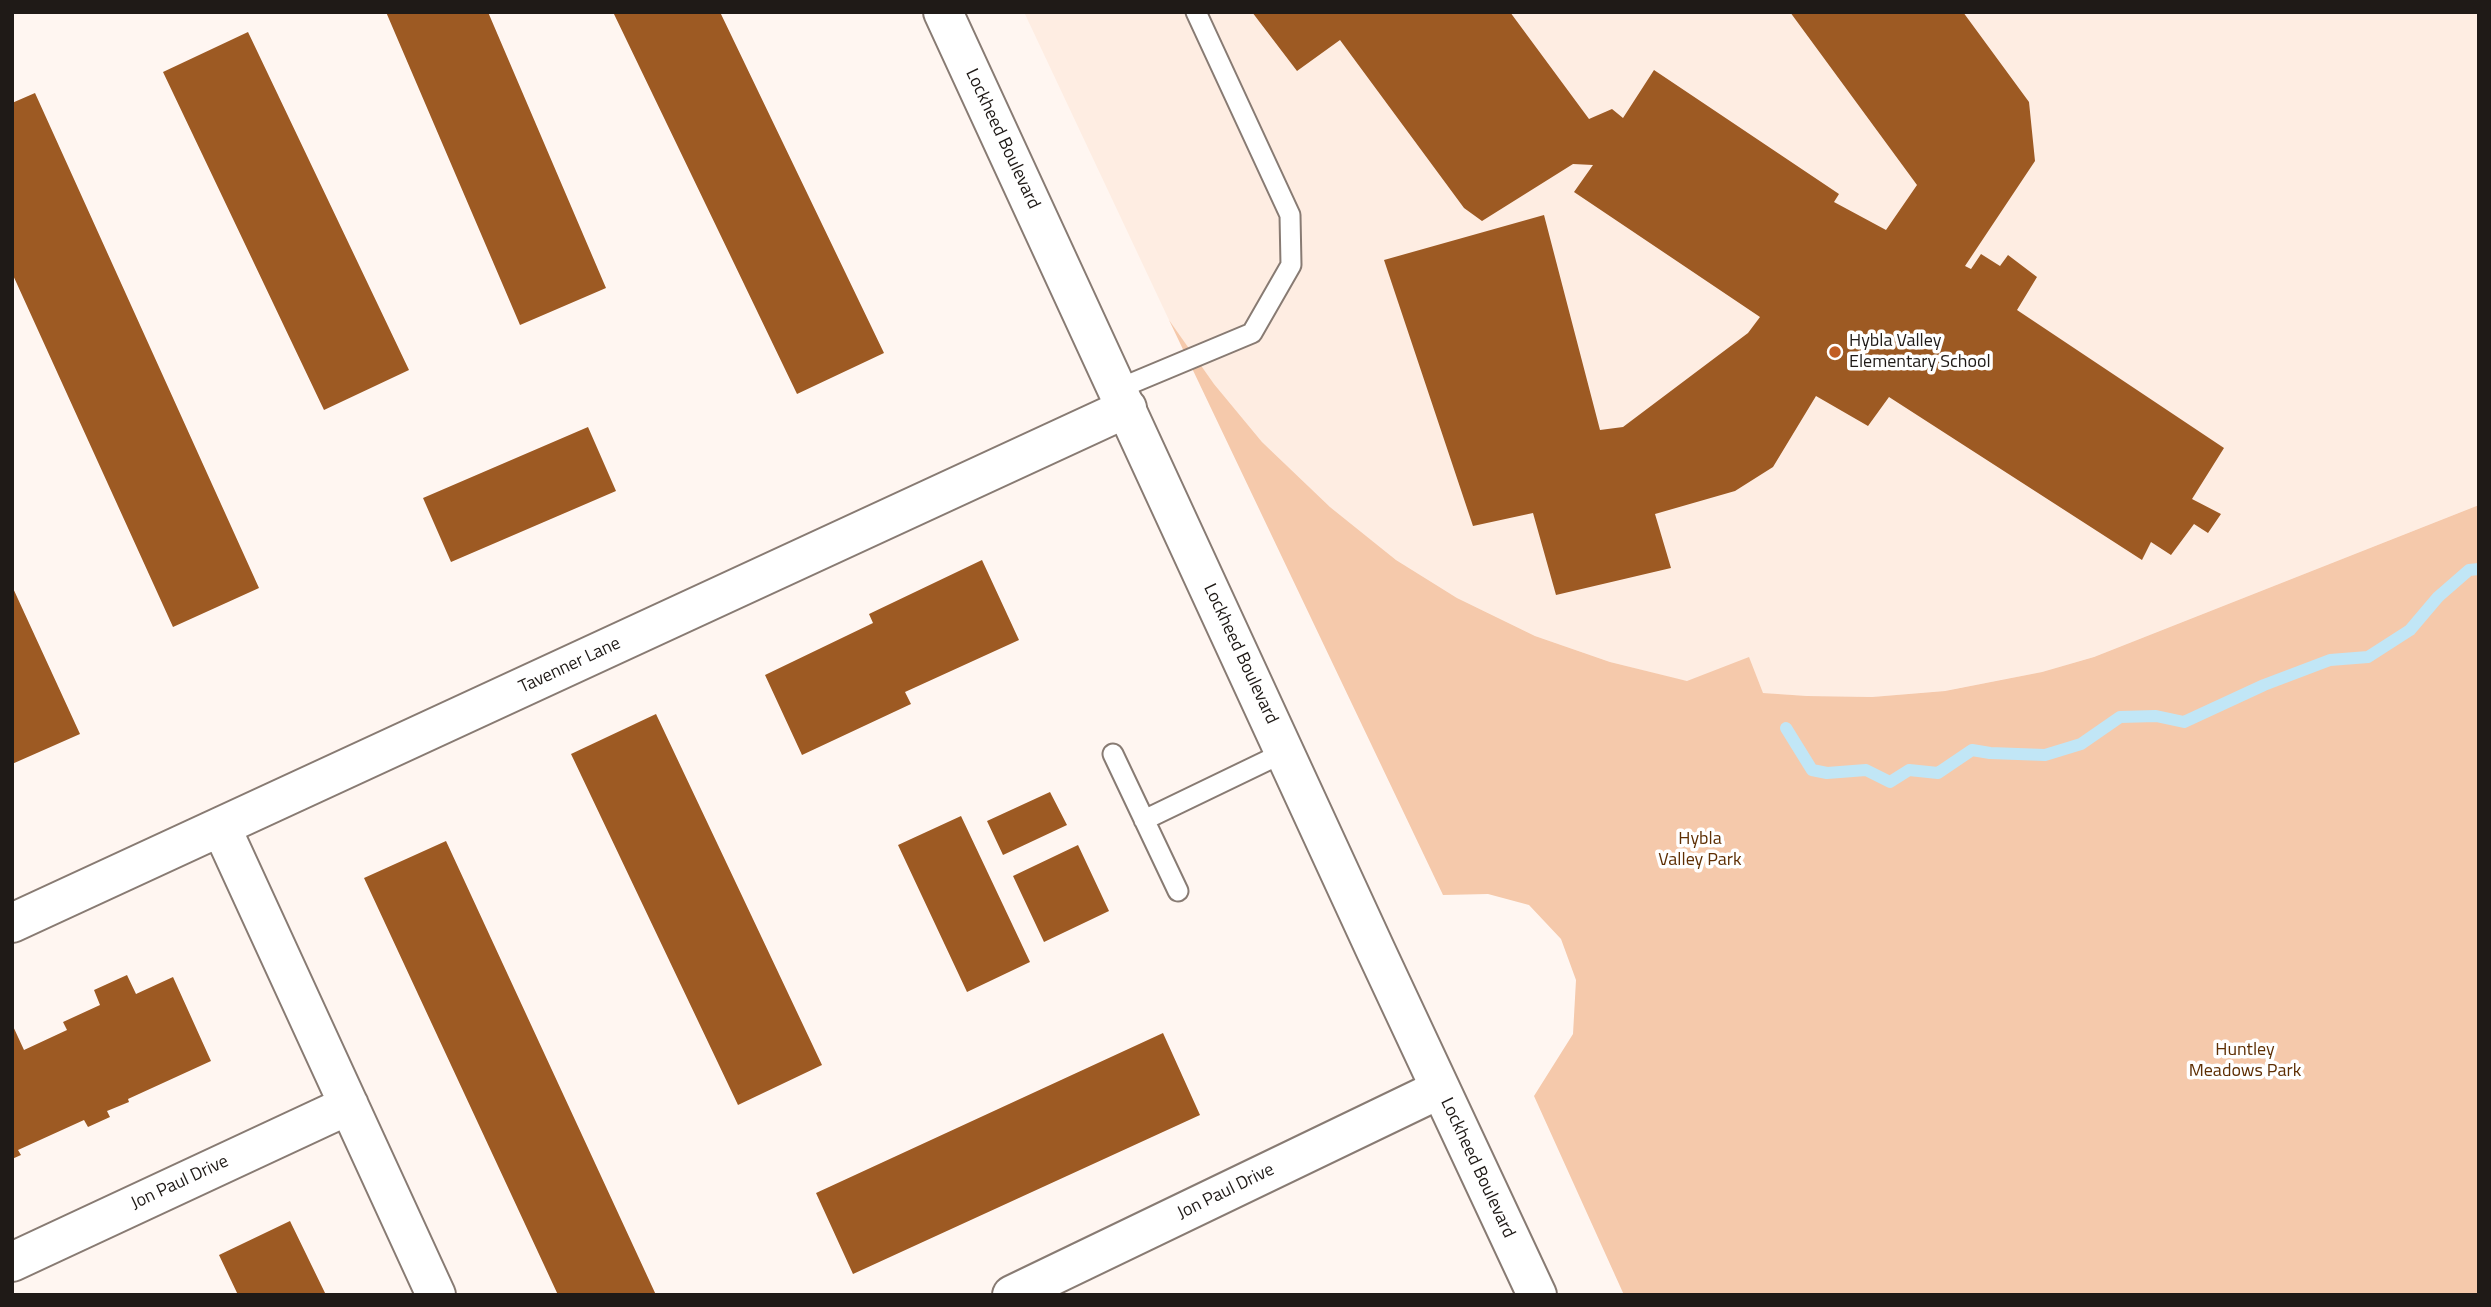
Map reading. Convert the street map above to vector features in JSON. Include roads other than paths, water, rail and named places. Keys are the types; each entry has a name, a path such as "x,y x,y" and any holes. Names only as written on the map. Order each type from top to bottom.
{"street":[{"name":"Lockheed Boulevard","path":"943,12 1537,1295"},
{"name":"Tavenner Lane","path":"12,923 221,827 1122,399"},
{"path":"221,827 436,1295"},
{"name":"Jon Paul Drive","path":"1012,1295 1440,1089"},
{"name":"Jon Paul Drive","path":"12,1262 349,1105"}],"lane":[{"path":"1122,399 1252,333 1291,265 1290,215 1196,12"},
{"path":"1144,820 1285,752"},
{"path":"1112,754 1178,891"}],"waterway":[{"path":"1786,728 1812,770 1827,773 1866,770 1890,782 1909,770 1938,773 1972,750 2045,755 2081,744 2120,717 2156,716 2184,722 2264,685 2330,660 2368,657 2410,630 2438,597 2469,570 2479,569"}],"place":[{"name":"Hybla Valley Elementary School","path":"1835,352"}],"park label":[{"name":"Hybla Valley Park","path":"1700,850"},
{"name":"Huntley Meadows Park","path":"2245,1061"}]}
